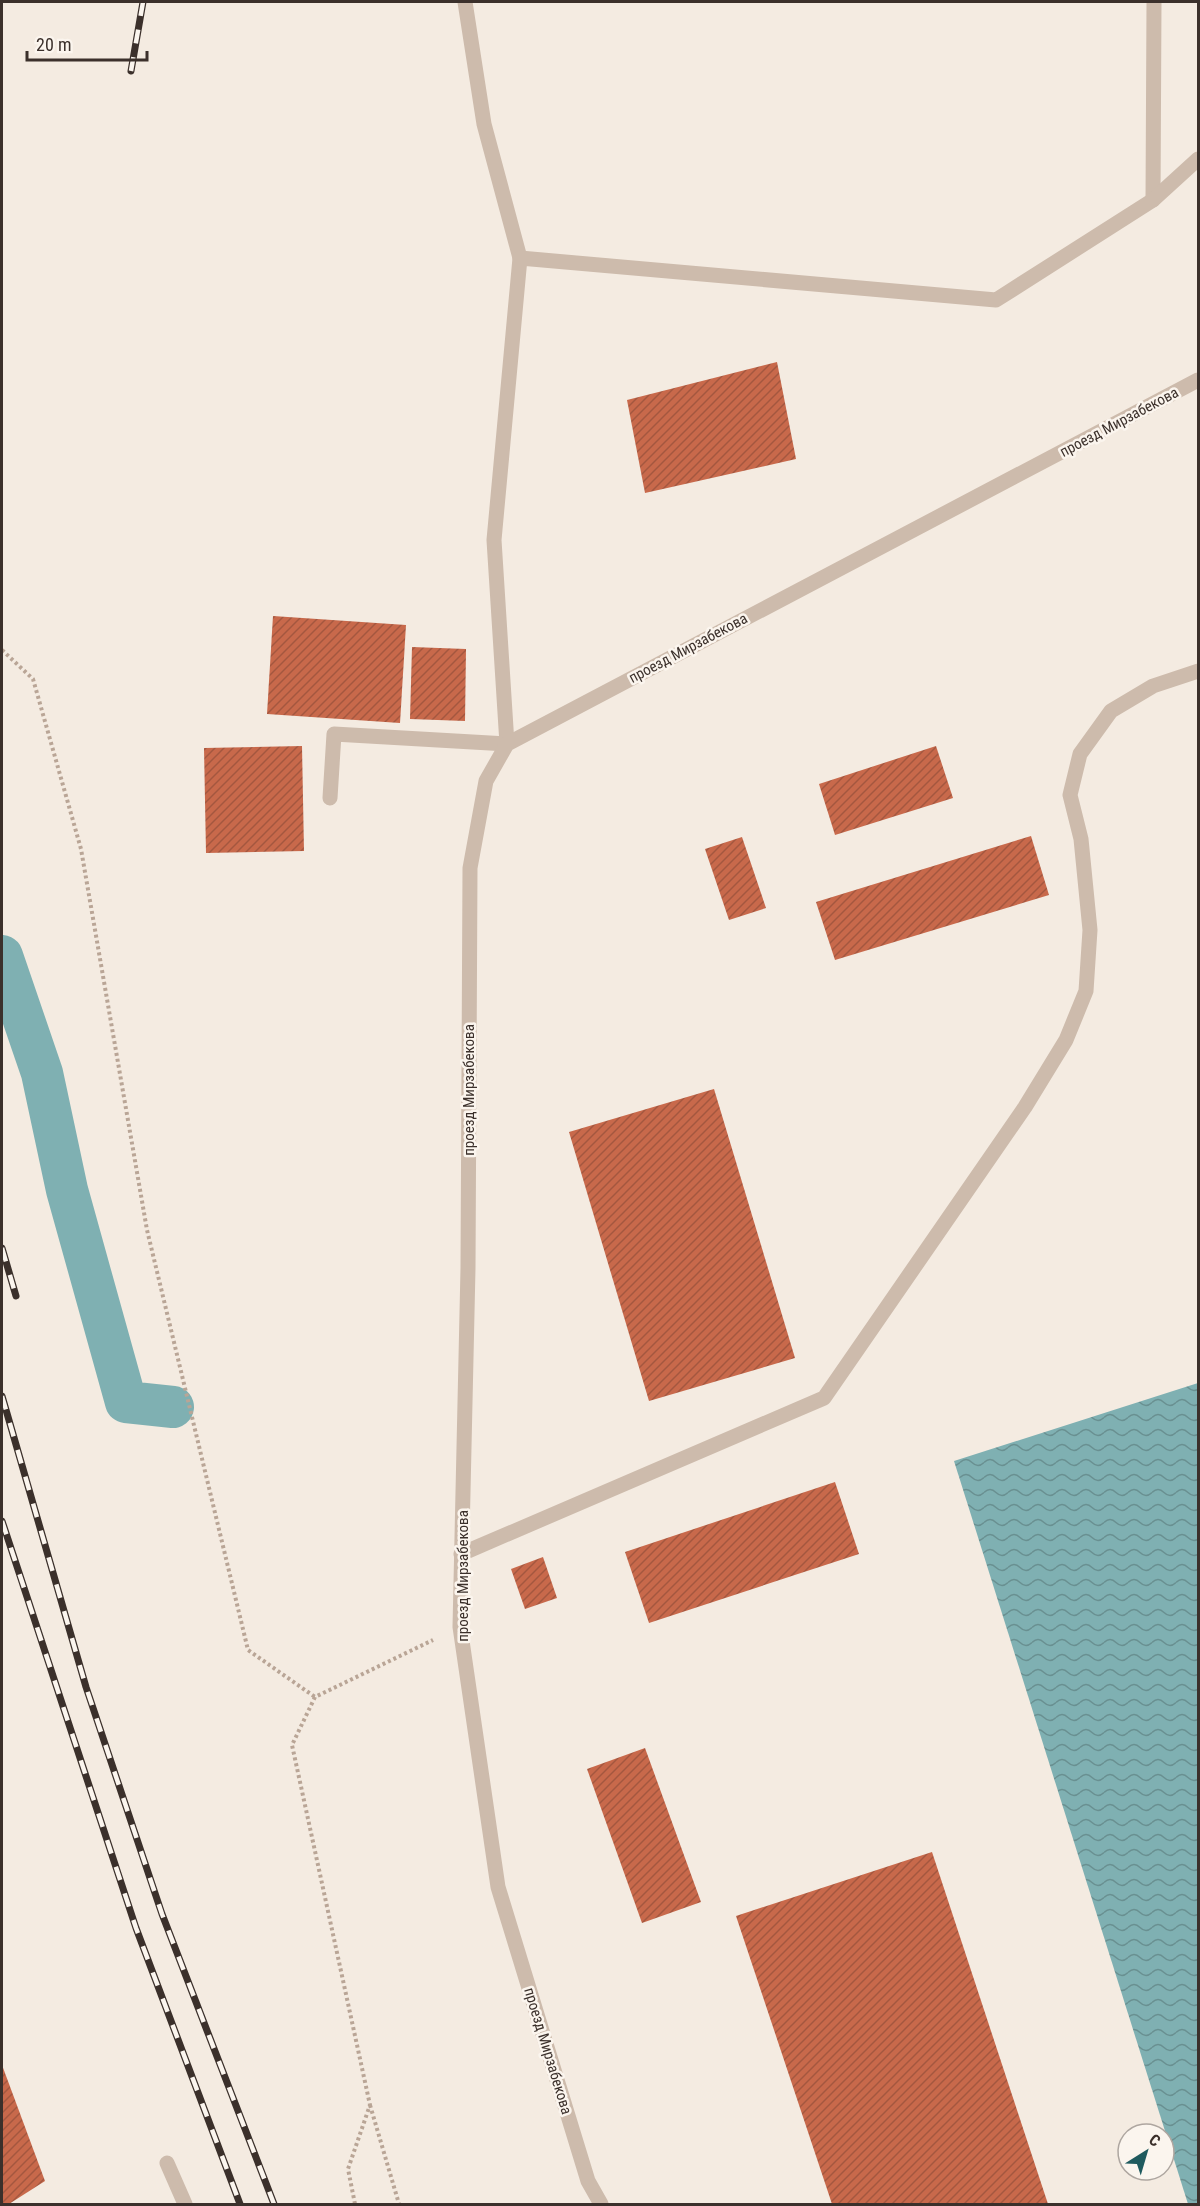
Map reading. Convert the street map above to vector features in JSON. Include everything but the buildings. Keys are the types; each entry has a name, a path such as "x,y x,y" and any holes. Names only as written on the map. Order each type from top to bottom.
{"street":[{"path":"330,798 334,734 507,744 494,540 520,258 484,124 465,2"},
{"path":"1153,200 1154,2"},
{"path":"520,258 996,300 1153,200 1198,159"},
{"name":"проезд Мирзабекова","path":"601,2205 588,2181 498,1887 460,1627 468,1268 470,868 486,781 507,744 1198,380"},
{"path":"461,1554 824,1398 1025,1107 1066,1040 1086,991 1090,930 1080,839 1070,795 1080,754 1111,711 1153,686 1198,671"},
{"path":"167,2163 185,2205"}],"path":[{"path":"2,650 33,679 81,849 147,1230 248,1650 315,1697"},
{"path":"399,2205 370,2105 292,1745 315,1697 460,1627"},
{"path":"355,2205 348,2169 370,2105"}],"water":[{"path":"1198,1383 1198,2204 1188,2204 1176,2166 1176,2122 1162,2122 954,1461"}],"waterway":[{"path":"2,956 42,1073 67,1190 126,1402 173,1407"}],"railway":[{"path":"131,71 143,2"},
{"path":"2,1248 16,1296"},
{"path":"2,1396 86,1687 162,1914 274,2204"},
{"path":"2,1521 136,1928 240,2204"}]}
